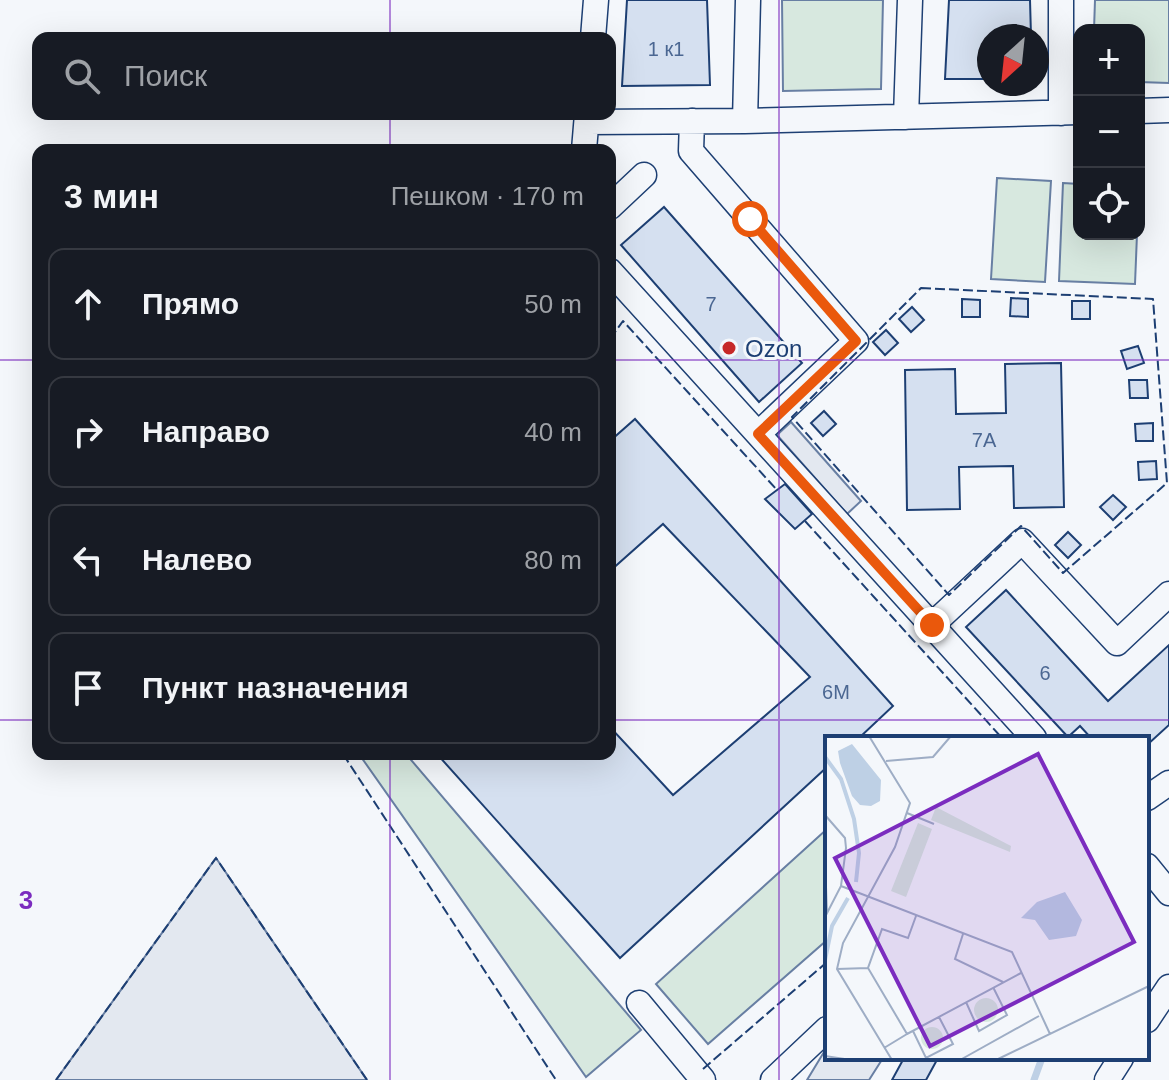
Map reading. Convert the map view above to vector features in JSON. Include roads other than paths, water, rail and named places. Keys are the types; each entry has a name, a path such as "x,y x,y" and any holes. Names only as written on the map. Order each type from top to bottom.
{"lane":[{"path":"593,32 596,0"},
{"path":"745,121 748,0"},
{"path":"906,117 910,0"},
{"path":"616,119 745,121 1070,112 1061,0"},
{"path":"1145,111 1169,110"},
{"path":"585,144 587,120"},
{"path":"692,121 691,151 856,341 758,434"},
{"path":"616,201 644,175"},
{"path":"616,278 1032,736"},
{"path":"932,625 1022,541 1117,643 1169,594"},
{"path":"1149,797 1169,783"},
{"path":"1149,868 1169,893"},
{"path":"1149,1017 1169,987"},
{"path":"639,1003 703,1080"},
{"path":"773,1080 825,1031"},
{"path":"1107,1080 1120,1060"}],"waterway":[{"path":"1034,1080 1041,1060"}],"place":[{"name":"Ozon","path":"729,348"}]}
